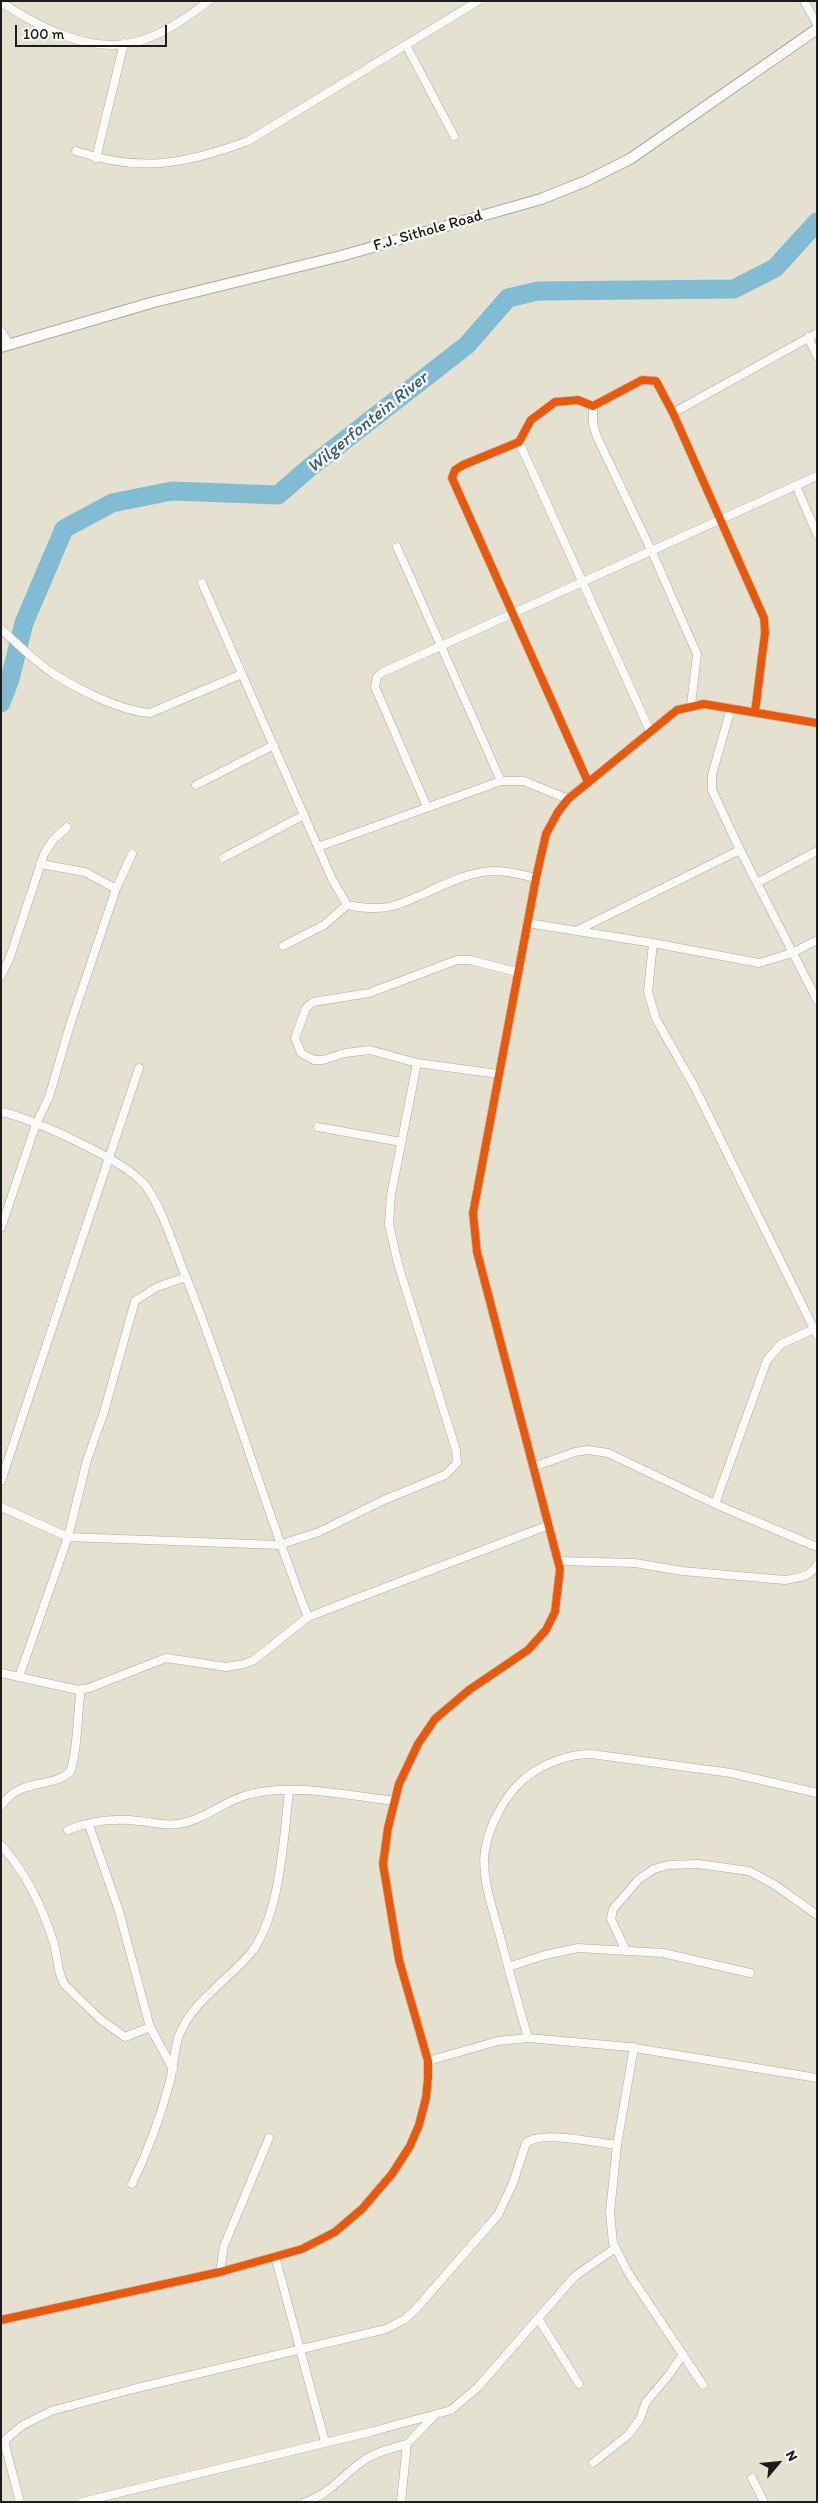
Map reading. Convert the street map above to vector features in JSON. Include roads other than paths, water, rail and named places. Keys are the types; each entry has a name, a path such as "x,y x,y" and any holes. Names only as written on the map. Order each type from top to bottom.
{"street":[{"path":"1,2 50,30 73,39 108,44 136,42 169,28 209,1"},
{"path":"76,151 120,164 171,163 229,148 248,140 478,1"},
{"path":"804,1 817,24"},
{"name":"F.J. Sithole Road","path":"5,345 154,302 341,256 541,199 630,159 817,29"},
{"path":"96,158 124,43"},
{"path":"406,45 454,136"},
{"path":"1,331 5,345"},
{"path":"673,413 817,333"},
{"path":"808,337 817,356"},
{"path":"592,406 636,383 650,379 656,381 673,413 760,607 765,624 755,712"},
{"path":"588,782 452,478 456,470 462,465 519,442 531,420 555,402 578,400 592,406"},
{"path":"592,406 598,437 697,654 690,705"},
{"path":"519,442 650,731"},
{"path":"427,807 375,682 378,676 386,670 582,584 817,476"},
{"path":"796,486 817,534"},
{"path":"397,547 501,781"},
{"path":"202,583 318,847 347,906"},
{"path":"1,629 53,673 113,703 137,711 150,713 242,674"},
{"path":"1,2320 220,2272 302,2249 335,2232 362,2209 392,2174 410,2146 419,2125 426,2098 428,2061 399,1960 383,1864 394,1800 399,1784 418,1744 435,1719 469,1690 528,1650 546,1630 555,1612 560,1568 478,1252 473,1213 475,1193 517,972 546,834 568,799 677,710 690,705 704,704 817,723"},
{"path":"731,708 711,783 718,806 817,1000"},
{"path":"196,785 274,745"},
{"path":"318,847 501,781 524,781 568,799"},
{"path":"224,858 304,815"},
{"path":"1,976 10,957 40,864 52,840 67,827"},
{"path":"576,931 740,850"},
{"path":"757,883 817,851"},
{"path":"1,1228 36,1124 49,1097 70,1025 116,889 132,854"},
{"path":"40,864 85,872 116,889"},
{"path":"283,946 324,925 347,906 372,908 392,906 474,874 494,871 511,872 536,878"},
{"path":"527,923 653,943 759,963 792,953 817,940"},
{"path":"653,943 648,992 656,1019 694,1086 816,1330 781,1344 767,1360 715,1504"},
{"path":"498,1074 417,1062 370,1050 314,1060 301,1053 295,1038 306,1008 318,1000 369,993 457,960 470,960 517,972"},
{"path":"1,1507 68,1537 279,1545 319,1532 384,1500 430,1482 454,1468 457,1463 456,1450 398,1264 389,1224 401,1142 417,1062"},
{"path":"1,1481 139,1068"},
{"path":"1,1112 36,1124 109,1159 136,1175 145,1185 160,1214 212,1343 252,1458 279,1545 308,1617"},
{"path":"318,1126 401,1142"},
{"path":"19,1676 68,1537 87,1460 104,1412 135,1300 157,1287 186,1277"},
{"path":"533,1467 575,1452 588,1450 608,1453 715,1504 817,1547"},
{"path":"1,1673 64,1688 81,1689 89,1688 166,1658 226,1667 244,1664 254,1660 308,1617 549,1525"},
{"path":"558,1561 635,1564 785,1580 800,1578 809,1574 817,1564"},
{"path":"1,1806 18,1789 60,1777 70,1772 73,1761 76,1714 81,1689"},
{"path":"528,2038 488,1895 485,1851 493,1822 517,1785 536,1771 570,1756 591,1754 731,1773 817,1793"},
{"path":"68,1830 103,1821 125,1820 177,1824 198,1820 246,1795 272,1790 394,1800"},
{"path":"132,2184 154,2136 173,2069 179,2035 184,2024 206,1995 249,1954 262,1937 275,1897 289,1790"},
{"path":"89,1825 117,1904 150,2027 173,2069"},
{"path":"1,1845 23,1872 33,1892 53,1942 60,1978 65,1985 100,2020 125,2037 150,2027"},
{"path":"626,1951 611,1920 613,1909 639,1879 654,1869 668,1865 698,1864 748,1871 775,1884 817,1915"},
{"path":"508,1967 545,1955 578,1948 663,1953 750,1973"},
{"path":"428,2061 498,2041 528,2038 634,2047 817,2078"},
{"path":"634,2047 617,2146 610,2212 614,2249 703,2385"},
{"path":"20,2502 5,2445 6,2439 10,2434 32,2420 51,2411 133,2388 386,2329 405,2319 415,2310 498,2215 513,2183 521,2156 531,2139 544,2137 617,2146"},
{"path":"220,2272 224,2246 269,2138"},
{"path":"82,2502 451,2410 468,2398 575,2276 614,2249"},
{"path":"275,2256 325,2442"},
{"path":"538,2318 579,2384"},
{"path":"593,2463 628,2434 640,2419 646,2402 669,2375 682,2354"},
{"path":"305,2502 330,2490 343,2476 366,2458 378,2452 407,2444 436,2415"},
{"path":"401,2502 407,2444"},
{"path":"752,2478 764,2502"}],"waterway":[{"name":"Wilgerfontein River","path":"1,703 10,679 24,623 64,529 112,503 172,491 278,495 309,468 467,345 508,298 538,291 734,289 775,268 817,222"}]}
